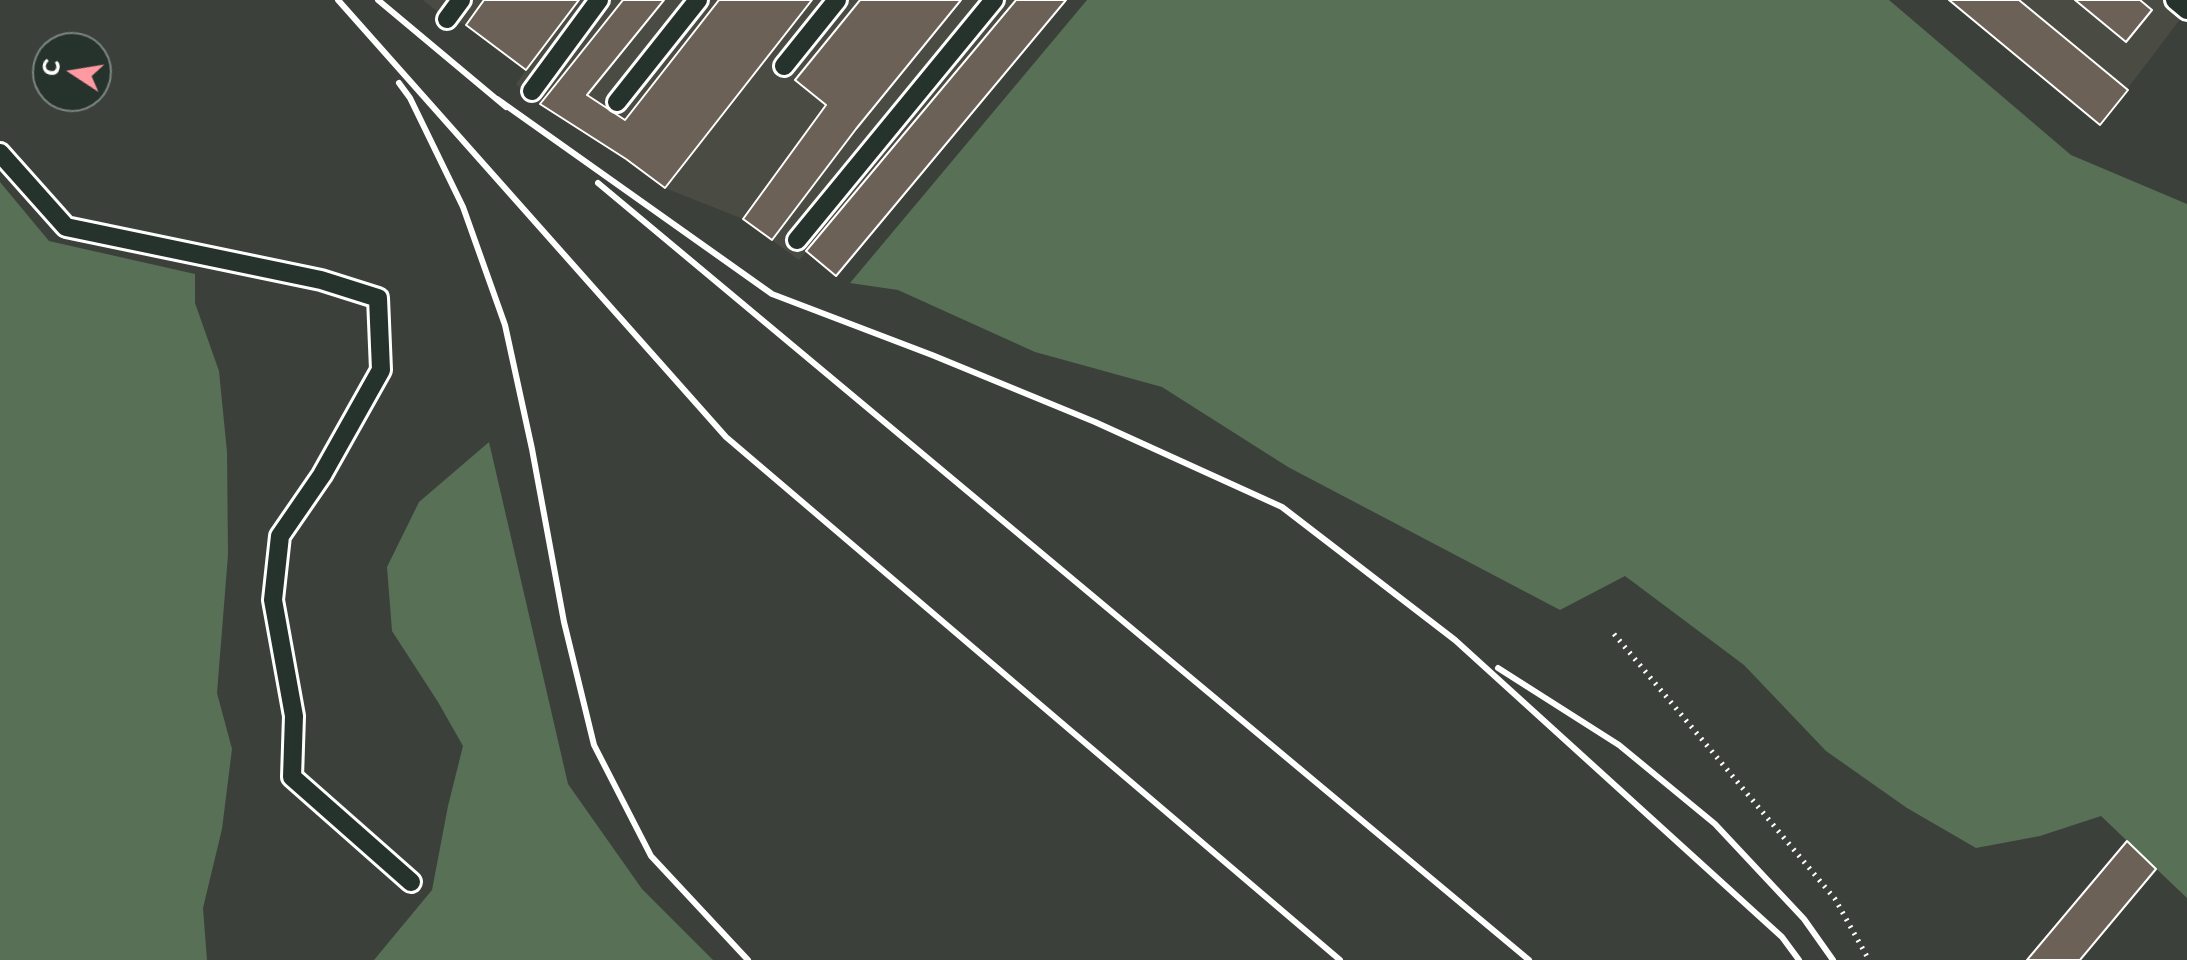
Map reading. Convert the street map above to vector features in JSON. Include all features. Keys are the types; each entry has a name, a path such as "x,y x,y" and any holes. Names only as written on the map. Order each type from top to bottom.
{"lane":[{"path":"447,19 461,0"},
{"path":"532,91 599,0"},
{"path":"617,102 698,0"},
{"path":"784,66 837,0"},
{"path":"797,240 994,0"},
{"path":"2175,0 2187,10"},
{"path":"0,153 66,227 321,280 378,298 381,370 322,475 280,536 273,600 294,716 292,777 411,882"}],"path":[{"path":"1614,634 1835,899 1869,960"}],"shaded area":[{"path":"423,0 1066,0 836,276 807,251 799,260 743,219 665,188 540,104 516,84 526,70 466,25 447,19"},
{"path":"1949,0 2187,0 2187,10 2100,125"}],"green space":[{"path":"1087,0 1889,0 2071,155 2187,204 2187,898 2101,816 2040,836 1976,848 1907,808 1826,751 1744,665 1625,576 1560,610 1288,467 1162,387 1035,352 898,290 850,283"},
{"path":"0,182 49,241 195,274 195,303 219,371 227,452 228,555 217,693 232,749 222,829 203,908 207,960 0,960"},
{"path":"489,442 568,784 642,889 713,960 374,960 432,890 463,746 392,631 387,567 419,502"}],"building":[{"path":"484,0 579,0 526,70 466,25"},
{"path":"623,0 664,0 587,95 625,120 719,0 812,0 665,188 540,104"},
{"path":"860,0 961,0 856,129 772,240 743,219 826,105 795,80"},
{"path":"1016,0 1066,0 836,276 806,251"},
{"path":"1949,0 2019,0 2128,90 2100,125"},
{"path":"2075,0 2140,0 2152,10 2126,42"},
{"path":"2127,841 2156,869 2080,960 2027,960"}],"railway":[{"path":"338,0 726,437 1340,960"},
{"path":"378,0 506,107"},
{"path":"399,83 410,98 463,207 505,325 564,622 594,745 651,856 748,960"},
{"path":"497,99 772,294 1095,422 1282,507 1455,640 1782,937 1799,960"},
{"path":"598,183 1529,960"},
{"path":"1498,668 1619,745 1715,824 1804,919 1833,960"}]}
